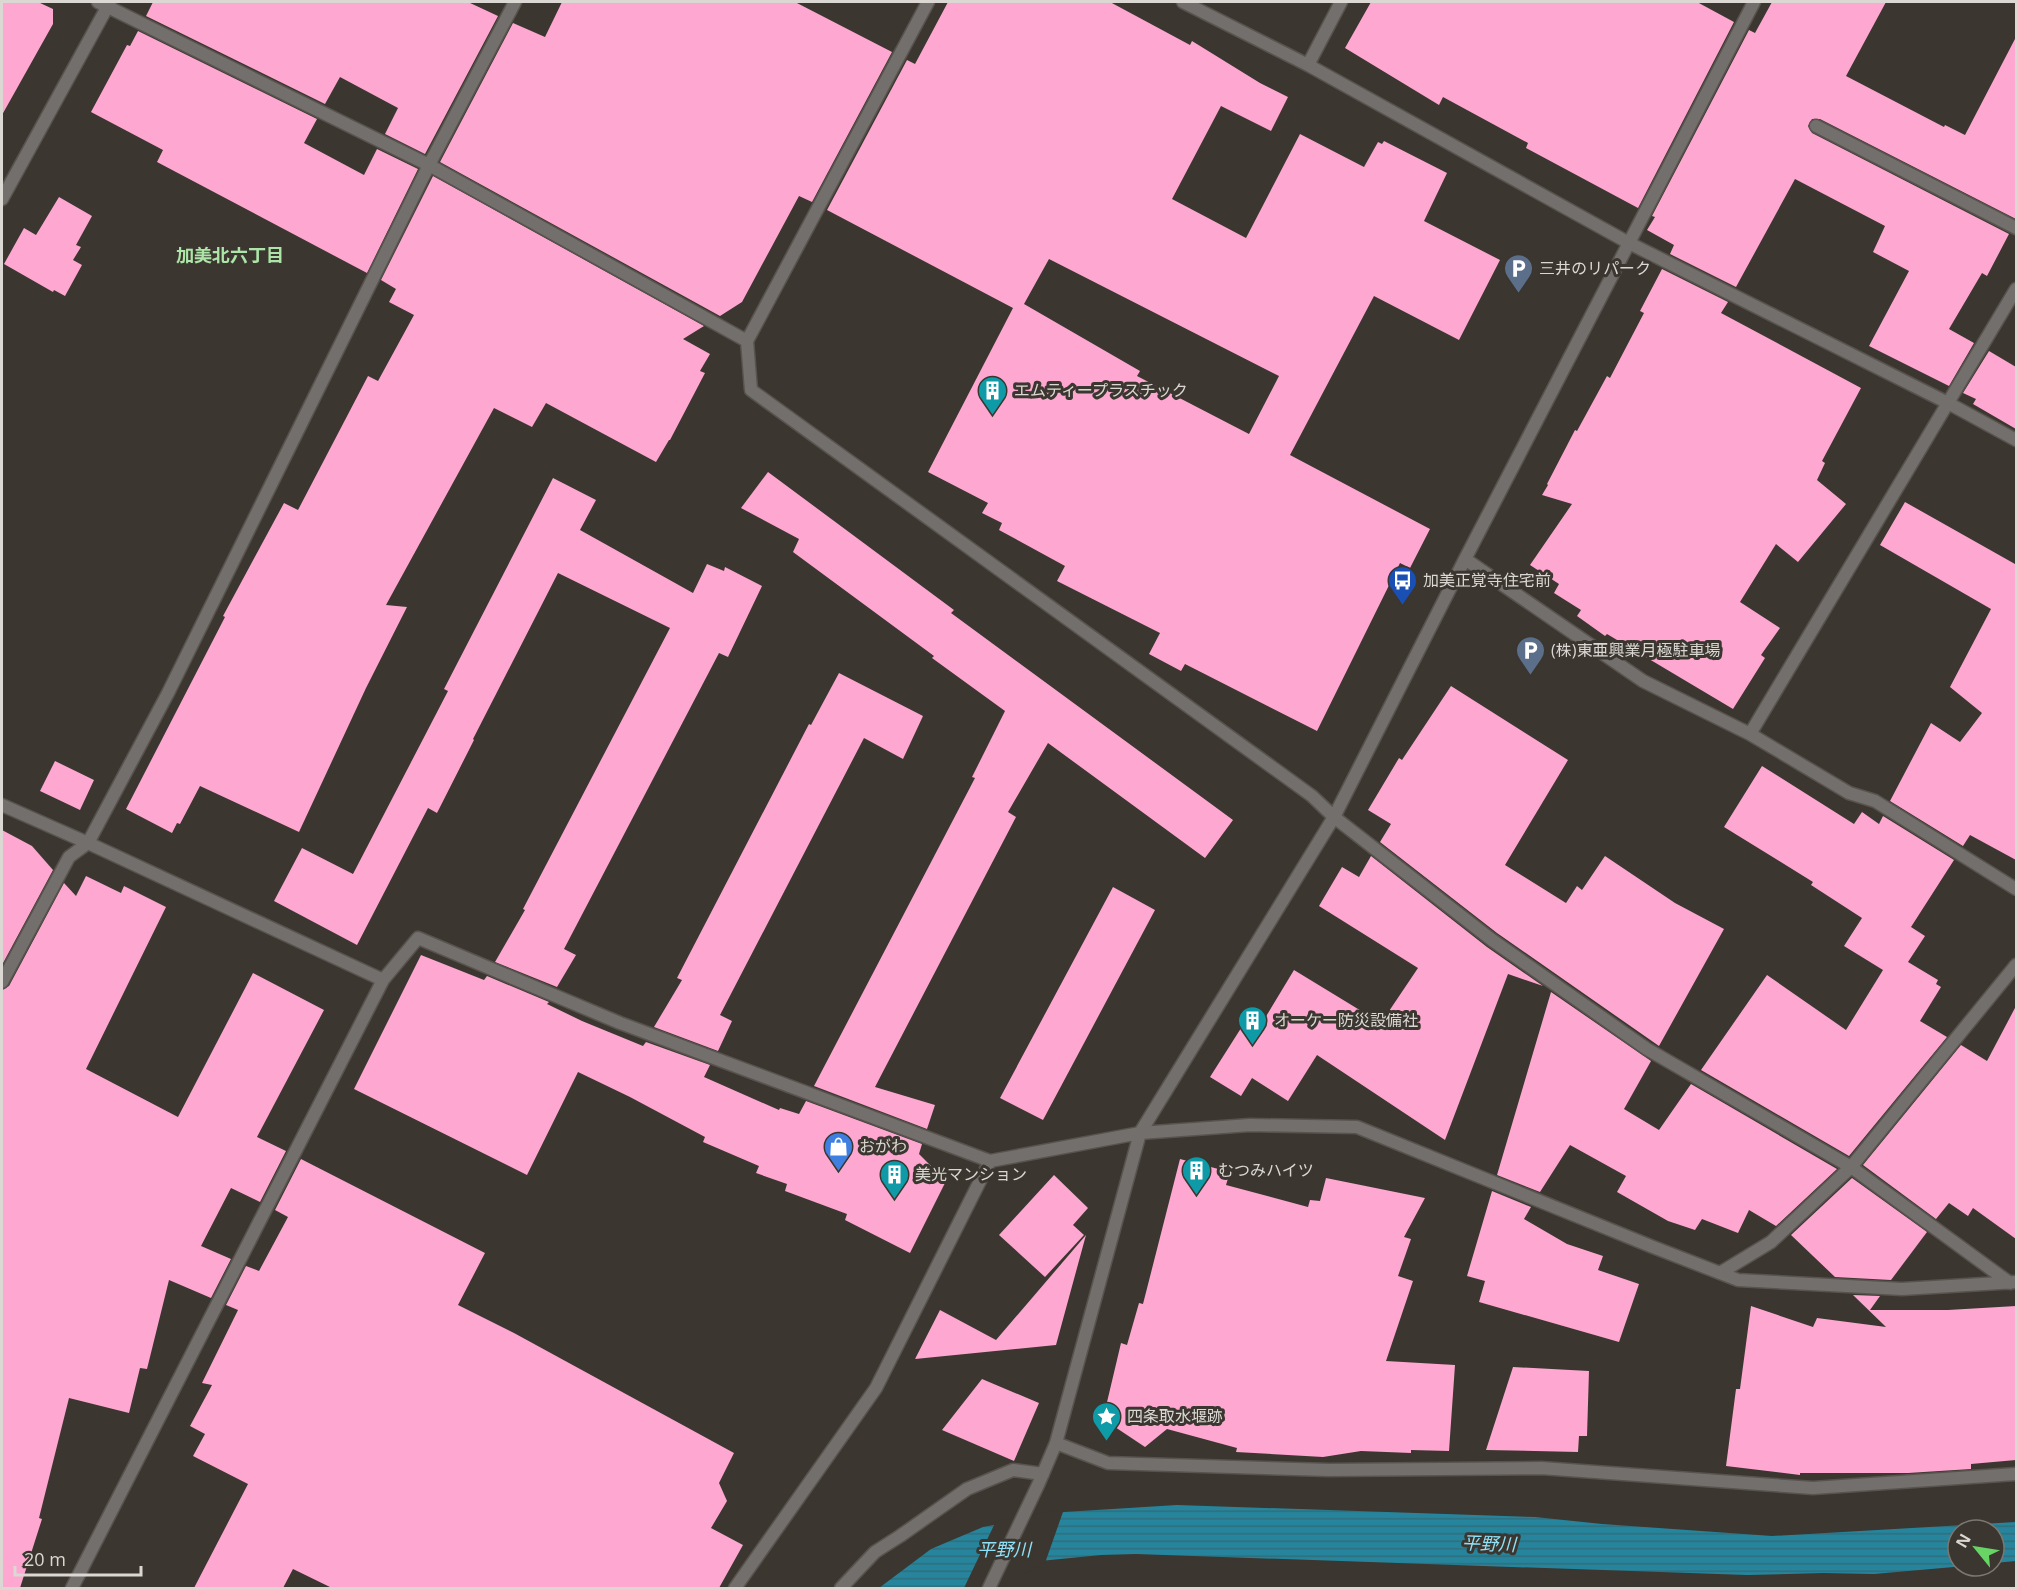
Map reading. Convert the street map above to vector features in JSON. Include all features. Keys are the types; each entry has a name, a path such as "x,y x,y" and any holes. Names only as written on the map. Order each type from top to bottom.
{"street":[{"path":"2,982 69,857 88,843 168,693 429,165 515,2"},
{"path":"928,2 747,341 751,390 1312,796 1334,817 1491,940 1647,1049 1851,1167 2013,1282"},
{"path":"1183,2 1308,65 1629,243 1948,403 2016,440"},
{"path":"1308,65 1341,2"},
{"path":"989,1588 1056,1443 1140,1133 1334,817 1754,2"},
{"path":"2,199 105,3 429,165 747,341"},
{"path":"1816,126 2016,228"},
{"path":"1750,734 2016,289"},
{"path":"1465,559 1643,681 1750,734 1850,793 1875,801 2016,889"},
{"path":"2,806 88,843 383,980"},
{"path":"72,1588 383,980 418,938 620,1023 990,1161 1140,1133 1250,1125 1357,1127 1738,1280 1902,1289 2013,1282"},
{"path":"1720,1273 1772,1242 1851,1167 2016,965"},
{"path":"735,1588 876,1388 990,1161"},
{"path":"1056,1443 1108,1463 1329,1470 1541,1468 1813,1488 2016,1474"},
{"path":"841,1588 875,1552 967,1489 1013,1470 1041,1479"}],"water":[{"name":"平野川","path":"1177,1505 1535,1517 1772,1536 1946,1526 1946,1568 1874,1574 1747,1575 1136,1554 1040,1561 987,1588 879,1588 931,1549 983,1527 1064,1512"},
{"name":"平野川","path":"2016,1522 2016,1561 2006,1562 2006,1523"}],"pier":[{"path":"1064,1509 1045,1563 993,1588 964,1588 996,1521"}],"building":[{"path":"2,2 38,2 53,9 53,24 2,115"},
{"path":"153,2 468,2 498,16 425,154 385,134 398,108 340,77 325,104 146,16"},
{"path":"562,2 795,2 892,52 812,202 799,196 742,302 720,316 440,162 513,23 545,37"},
{"path":"948,2 1110,2 1190,45 1192,41 1260,83 1288,97 1271,131 1221,106 1172,199 1246,238 1300,134 1364,167 1378,142 1382,144 1384,141 1447,173 1424,221 1500,260 1459,340 1374,296 1290,455 1430,529 1410,568 1400,563 1317,731 1185,664 1181,671 1149,654 1160,633 1057,581 1065,566 999,530 1002,523 982,513 988,503 928,472 1013,308 827,210 907,60 915,64","holes":["1049,259 1279,376 1249,434 1137,376 1140,371 1024,304"]},
{"path":"1371,2 1697,2 1734,22 1638,208 1526,148 1528,143 1443,97 1439,105 1345,48"},
{"path":"1772,2 1886,2 1846,76 1944,127 1945,125 1965,135 2016,37 2016,219 1820,119 1812,119 1808,126 1812,133 2009,234 1987,276 1982,273 1949,329 1974,343 1949,386 1869,346 1909,271 1873,252 1885,226 1795,179 1736,287 1670,254 1674,245 1647,230 1655,217 1652,216 1749,30 1755,33"},
{"path":"138,31 317,119 304,143 364,175 377,149 418,169 367,273 157,162 163,150 91,112 127,45 130,46"},
{"path":"433,176 704,326 683,339 710,354 700,371 705,373 656,462 546,403 532,427 494,408 386,605 407,607 366,688 299,832 200,786 180,824 177,823 172,833 126,809 225,617 223,616 284,503 298,510 368,376 378,381 414,315 389,302 396,289 381,280"},
{"path":"59,197 92,216 76,245 81,247 73,260 82,265 65,296 54,290 53,292 4,264 24,228 36,235"},
{"path":"1662,269 1728,302 1721,313 1861,388 1822,461 1825,463 1817,480 1846,504 1798,562 1776,544 1740,602 1780,628 1761,655 1765,658 1733,709 1607,634 1605,636 1577,616 1581,610 1554,593 1559,584 1530,565 1572,504 1542,495 1575,430 1577,431 1607,376 1610,378 1644,313 1640,311"},
{"path":"1989,351 2016,367 2016,429 1973,404 1976,399 1963,393"},
{"path":"768,472 954,610 951,613 1233,820 1205,858 1048,743 1008,812 1016,817 875,1087 935,1105 927,1129 814,1086 975,778 972,777 1005,711 793,552 799,539 741,508"},
{"path":"553,478 596,500 580,530 693,593 707,564 724,571 725,567 762,586 728,657 719,653 564,949 576,955 557,987 495,962 525,910 523,909 670,628 558,573 437,813 428,808 357,945 274,901 302,848 353,874 448,691 444,689"},
{"path":"1905,502 2015,564 2016,560 2016,860 1970,835 1963,846 1890,801 1931,723 1960,742 1982,713 1950,687 1991,609 1880,545"},
{"path":"839,673 923,716 903,759 864,738 720,1015 732,1021 718,1051 654,1027 682,980 677,978 809,724 811,725"},
{"path":"1451,686 1568,760 1505,865 1566,903 1577,886 1582,890 1605,856 1675,903 1724,929 1659,1046 1497,933 1380,842 1391,824 1368,810 1399,758 1402,760"},
{"path":"55,761 94,780 80,810 40,791"},
{"path":"1762,766 1854,824 1862,812 1879,824 1883,816 1954,860 1911,927 1925,936 1908,962 1938,980 1936,984 1941,987 1920,1021 1947,1037 1849,1156 1701,1070 1767,975 1846,1030 1883,970 1844,946 1862,918 1811,885 1813,882 1724,827"},
{"path":"2,830 32,846 53,870 2,965"},
{"path":"1371,856 1487,947 1543,986 1508,974 1445,1140 1317,1055 1288,1101 1252,1078 1241,1096 1210,1077 1243,1025 1256,1033 1294,970 1381,1023 1418,968 1319,906 1342,867 1359,877"},
{"path":"86,876 121,893 124,886 166,907 86,1069 178,1117 253,973 324,1010 257,1137 286,1151 260,1202 231,1188 201,1246 231,1259 211,1298 169,1280 147,1369 140,1368 129,1413 69,1398 39,1518 42,1519 20,1588 2,1588 2,990 9,986 64,883 76,896"},
{"path":"1113,887 1155,910 1043,1120 1000,1098"},
{"path":"421,955 484,980 487,976 549,1002 547,1004 582,1021 643,1046 646,1042 710,1065 704,1077 779,1110 780,1108 799,1114 806,1101 922,1144 919,1154 946,1181 910,1253 845,1220 847,1214 785,1191 787,1184 756,1173 759,1166 703,1142 705,1137 578,1072 527,1175 354,1089"},
{"path":"1551,992 1651,1061 1624,1109 1659,1130 1691,1084 1837,1169 1776,1226 1749,1210 1738,1233 1702,1219 1695,1230 1668,1221 1617,1192 1626,1176 1570,1145 1540,1192 1497,1175"},
{"path":"2016,1006 2016,1239 1973,1208 1968,1216 1949,1203 1936,1219 1863,1165 1961,1045 1987,1061"},
{"path":"301,1159 485,1253 458,1305 734,1453 719,1483 727,1501 711,1528 743,1545 719,1588 332,1588 293,1569 283,1588 194,1588 248,1484 193,1456 205,1434 190,1426 212,1385 202,1383 238,1310 226,1305 246,1266 259,1271 288,1217 275,1210"},
{"path":"1180,1159 1230,1172 1226,1185 1308,1207 1310,1200 1320,1201 1326,1178 1425,1198 1404,1237 1411,1239 1398,1276 1413,1281 1386,1361 1455,1365 1449,1451 1411,1450 1411,1453 1361,1451 1323,1457 1236,1452 1237,1448 1167,1429 1145,1447 1103,1419 1121,1343 1127,1345 1139,1303 1143,1304"},
{"path":"1054,1175 1088,1208 1073,1225 1084,1235 1045,1277 999,1235"},
{"path":"1852,1178 1927,1232 1891,1280 1835,1277 1791,1235"},
{"path":"1492,1191 1531,1207 1524,1219 1567,1244 1603,1256 1598,1270 1639,1284 1619,1342 1479,1302 1485,1281 1467,1276"},
{"path":"1086,1235 1056,1345 915,1359 940,1310 996,1340"},
{"path":"1853,1295 1880,1296 1870,1310 1948,1310 2016,1306 2016,1460 1971,1464 1971,1469 1908,1473 1800,1473 1800,1475 1726,1466 1736,1389 1740,1389 1751,1306 1813,1327 1817,1318 1886,1327"},
{"path":"1513,1367 1589,1371 1587,1436 1579,1436 1578,1452 1486,1450"},
{"path":"982,1379 1039,1403 1014,1461 942,1430"}],"place":[{"name":"三井のリパーク","path":"1518,294"},
{"name":"エムティープラスチック","path":"993,416"},
{"name":"加美正覚寺住宅前","path":"1402,606"},
{"name":"(株)東亜興業月極駐車場","path":"1530,676"},
{"name":"オーケー防災設備社","path":"1253,1046"},
{"name":"おがわ","path":"838,1172"},
{"name":"むつみハイツ","path":"1197,1196"},
{"name":"美光マンション","path":"894,1200"},
{"name":"四条取水堰跡","path":"1106,1442"}],"district":[{"name":"加美北六丁目","path":"230,256"}]}
